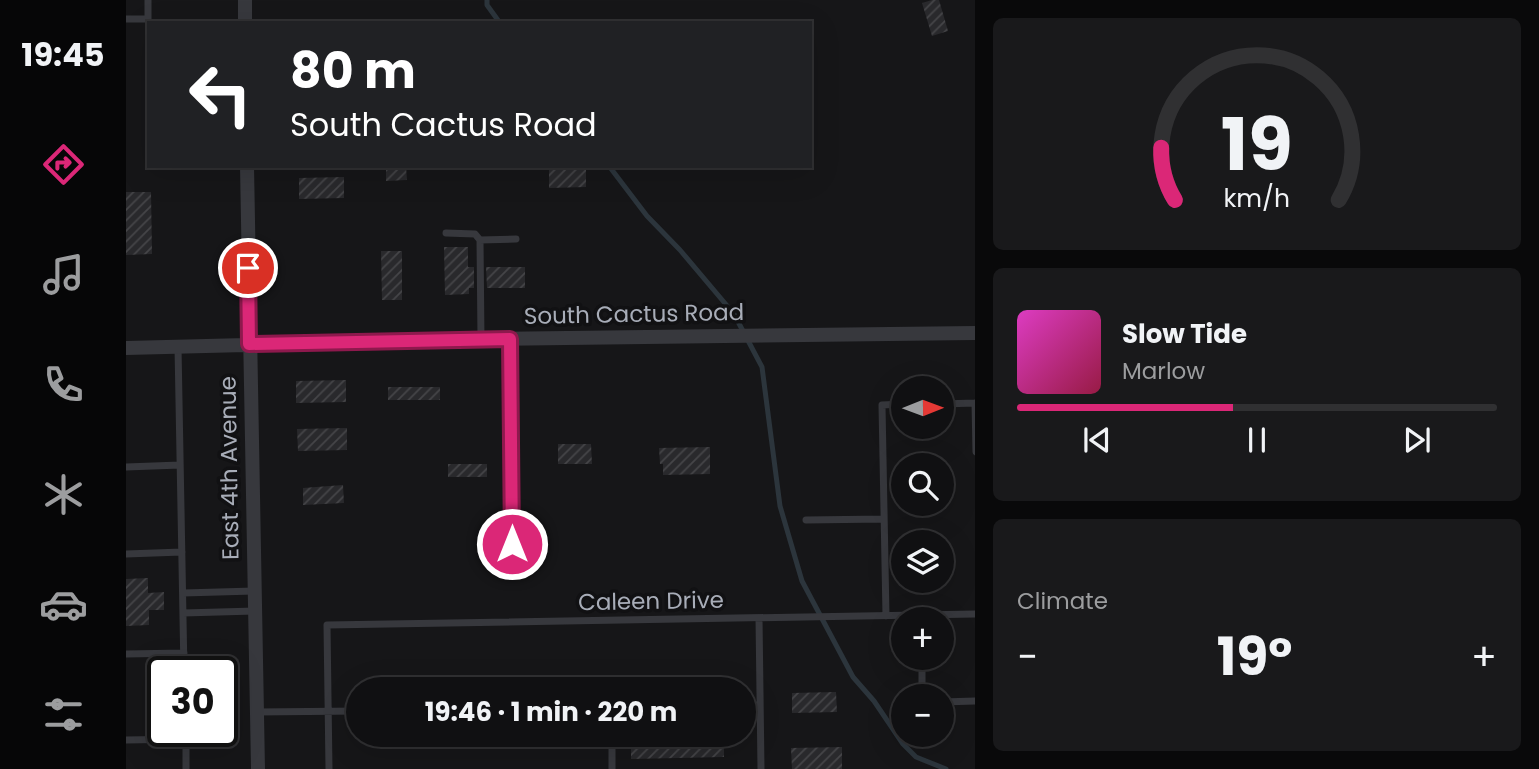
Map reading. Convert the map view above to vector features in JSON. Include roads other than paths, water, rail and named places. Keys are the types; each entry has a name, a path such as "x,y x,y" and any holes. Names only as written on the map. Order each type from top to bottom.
{"street":[{"path":"245,0 245,21"},
{"name":"East 4th Avenue","path":"247,168 258,769"},
{"name":"South Cactus Road","path":"126,348 481,339 975,333"},
{"path":"510,339 512,544"}],"lane":[{"path":"126,19 148,19 148,0"},
{"path":"446,233 475,234 480,240 481,339"},
{"path":"480,240 516,239"},
{"path":"126,654 184,653 178,347"},
{"path":"954,404 975,403 975,452"},
{"path":"886,616 882,405 891,405"},
{"path":"126,467 180,466"},
{"path":"806,520 884,519"},
{"path":"126,554 182,552"},
{"path":"183,593 255,591"},
{"path":"183,613 255,611"},
{"name":"Caleen Drive","path":"954,615 975,614"},
{"name":"Caleen Drive","path":"328,712 327,625 891,616"},
{"path":"759,618 761,769"},
{"path":"954,702 975,701"},
{"path":"257,712 346,711"},
{"path":"328,712 329,769"},
{"path":"126,740 147,738"},
{"path":"186,747 186,769"},
{"path":"612,747 612,769"}],"waterway":[{"path":"487,0 487,5 499,21"},
{"path":"611,168 647,216 680,250 734,314 762,367 780,506 802,581 853,677 874,701 903,744 916,757 946,769"}]}
